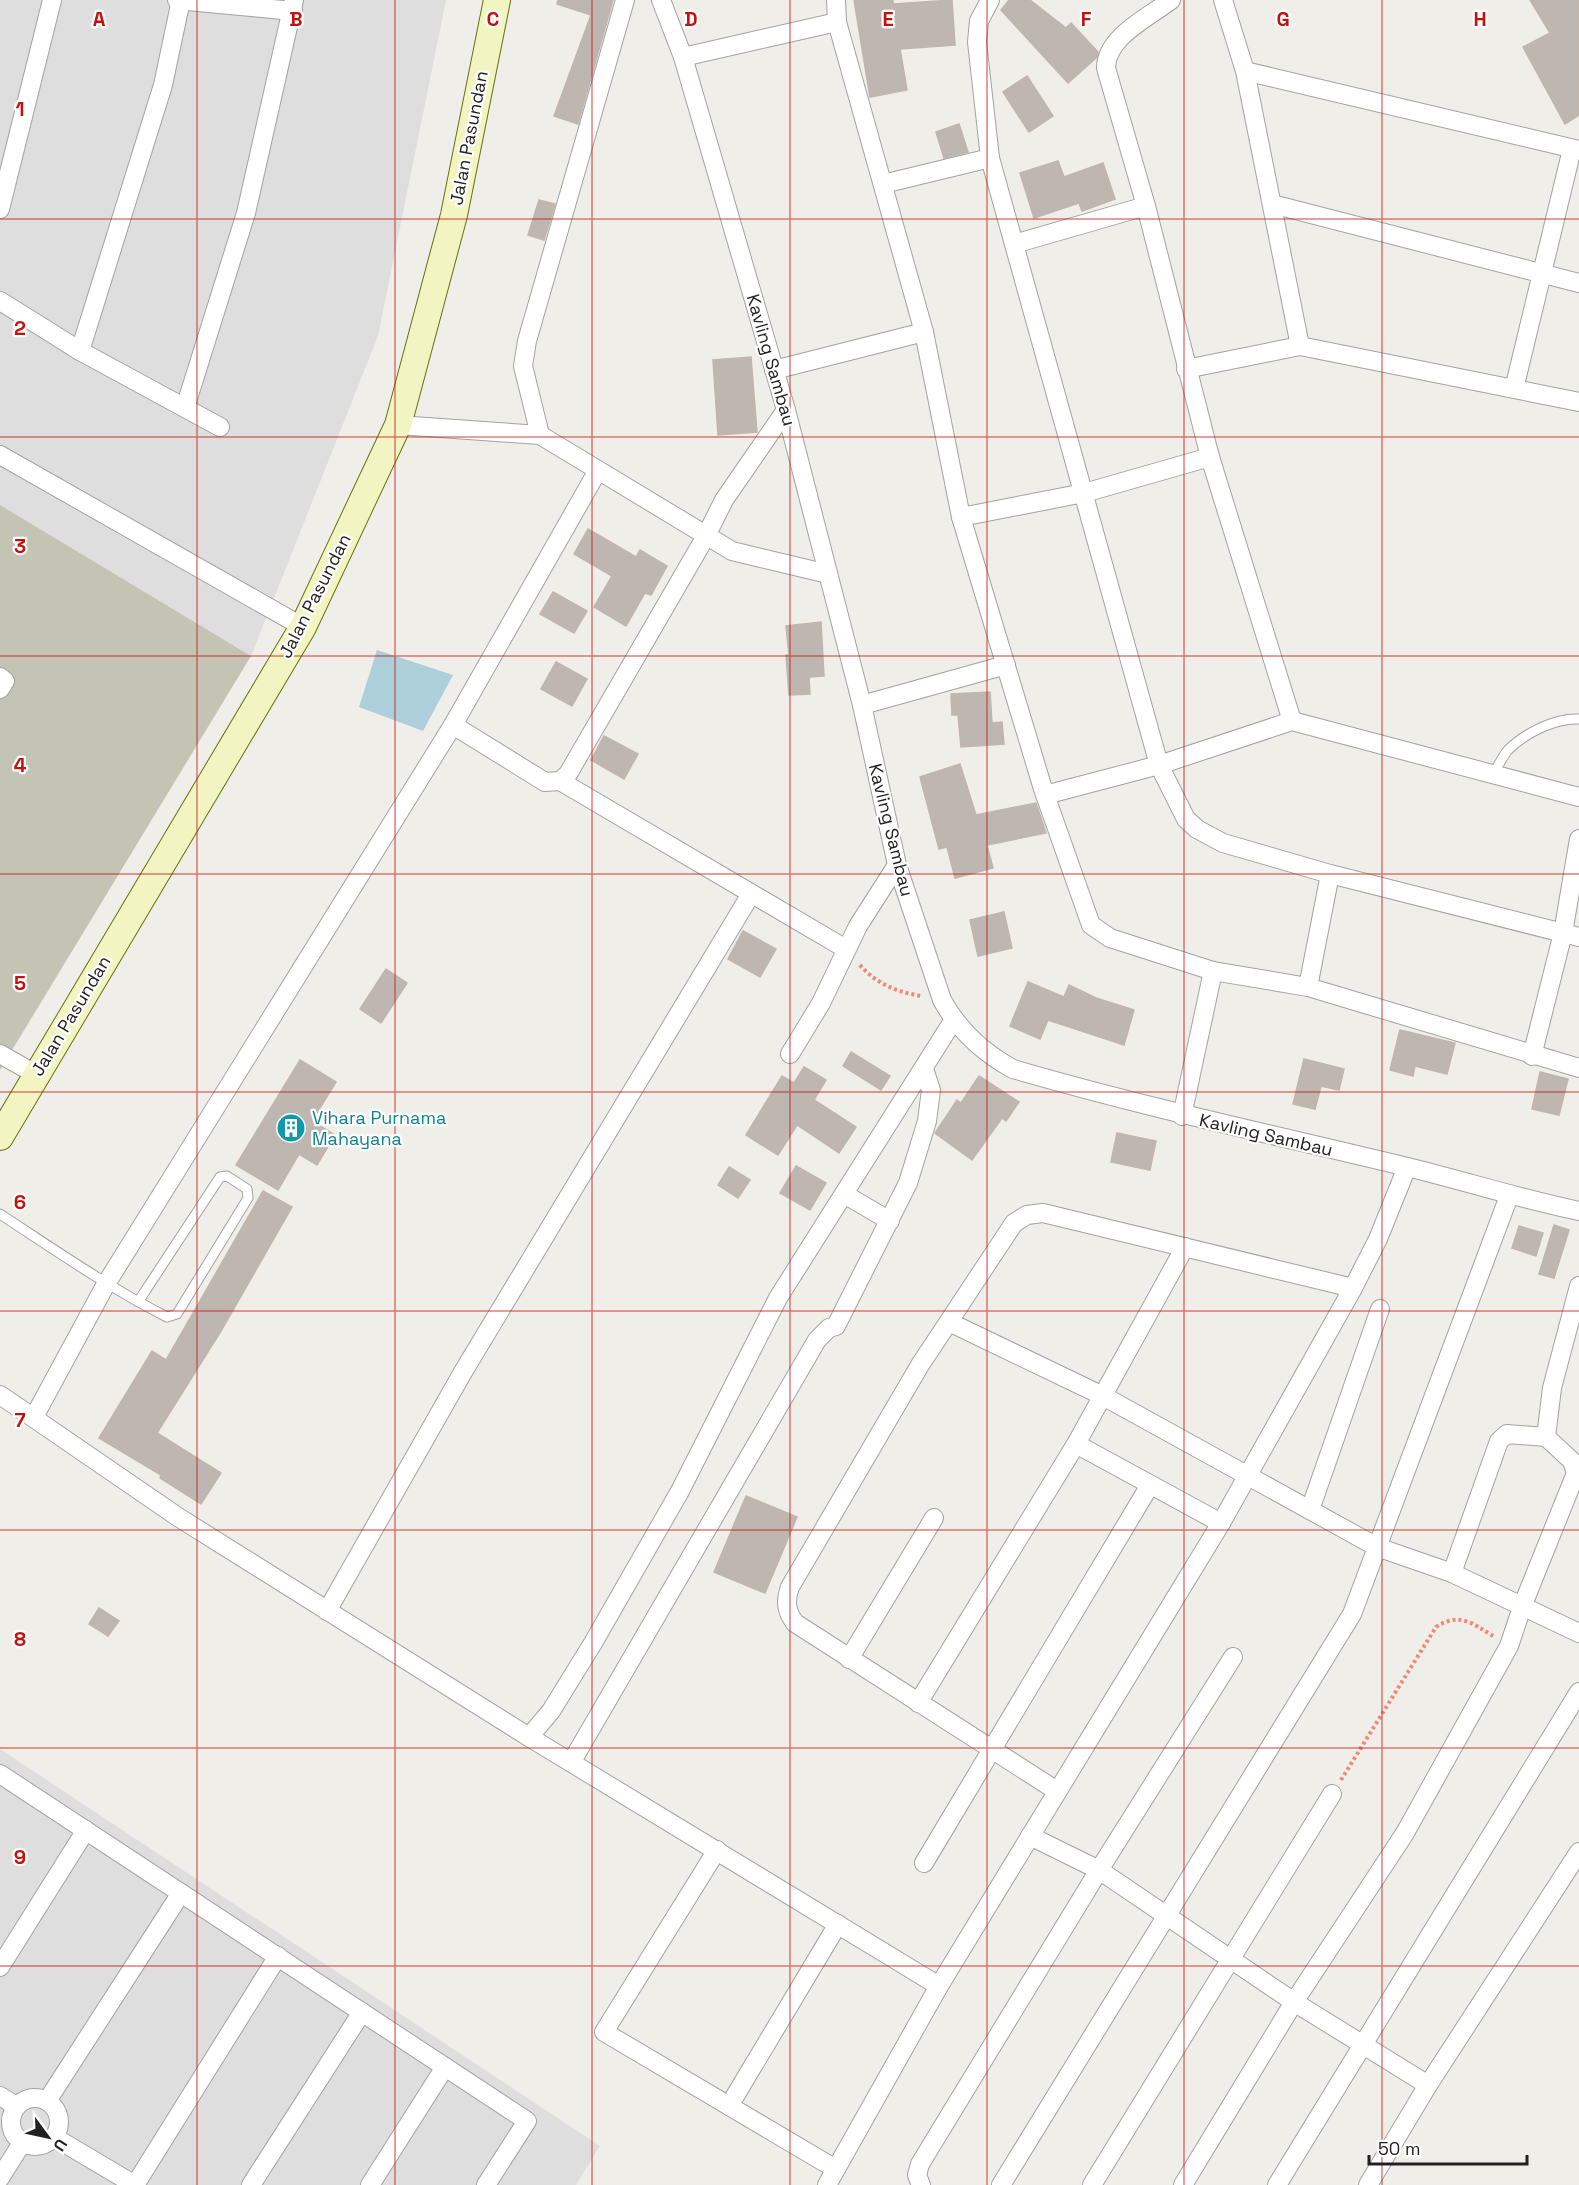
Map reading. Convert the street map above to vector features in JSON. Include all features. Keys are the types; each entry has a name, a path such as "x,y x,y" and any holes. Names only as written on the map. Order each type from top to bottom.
{"street":[{"path":"0,209 52,0"},
{"path":"80,351 160,96 180,0 294,6 246,213 185,408"},
{"name":"Jalan Pasundan","path":"0,1137 303,627 398,425 454,215 497,0"},
{"path":"540,435 525,377 525,347 625,0"},
{"name":"Kavling Sambau","path":"661,0 683,57 786,410 862,705 897,865 942,1000 953,1021 988,1055 1013,1069 1182,1116 1407,1167 1509,1196 1579,1211"},
{"path":"836,0 837,21 924,332 961,517 1045,795 1091,925 1110,938 1213,971 1308,987 1532,1056 1579,1068"},
{"path":"990,0 979,21 977,42 990,158 1159,765 1186,819 1208,837 1330,874 1571,935"},
{"path":"1172,0 1113,44 1106,60 1108,80 1146,206 1210,457 1292,721"},
{"path":"1223,0 1245,71 1300,346"},
{"path":"683,57 837,21"},
{"path":"1245,71 1576,149 1514,389"},
{"path":"883,184 990,158"},
{"path":"1272,204 1579,283"},
{"path":"1014,244 1146,206"},
{"path":"0,301 80,351 220,427"},
{"path":"774,370 924,332"},
{"path":"1186,369 1300,346 1579,402"},
{"path":"560,781 576,765 706,536 724,500 786,410"},
{"path":"398,425 540,435 597,472 732,551 828,574"},
{"path":"0,455 303,627"},
{"path":"961,517 1084,493 1210,457"},
{"path":"34,1417 106,1284 453,725 597,472"},
{"path":"862,705 1006,665"},
{"path":"0,678 5,681 0,689"},
{"path":"1045,795 1159,765 1292,721 1579,797"},
{"path":"453,725 545,782 560,781 846,949"},
{"path":"1532,1056 1571,935 1579,839"},
{"path":"790,1053 821,1003 846,949 897,865"},
{"path":"1308,987 1330,874"},
{"path":"327,1611 463,1372 751,894"},
{"path":"1182,1116 1213,971"},
{"path":"529,1737 551,1711 680,1491 778,1298 953,1021"},
{"path":"0,1054 36,1076"},
{"path":"572,1761 817,1340 829,1328 836,1326 890,1221 908,1184 927,1121 931,1090 924,1069"},
{"path":"827,2185 834,2168 939,1986 1221,1523 1353,1288 1378,1239 1407,1167"},
{"path":"844,1194 890,1221"},
{"path":"1001,2185 1352,1614 1509,1196"},
{"path":"1057,1791 849,1659 795,1623 789,1616 786,1596 920,1365 1014,1223 1027,1215 1043,1213 1353,1288"},
{"path":"918,1703 1076,1444 1185,1247"},
{"path":"1546,1437 1551,1388 1579,1286"},
{"path":"1310,1510 1380,1309"},
{"path":"949,1322 1103,1396 1377,1547 1452,1573 1579,1633"},
{"path":"0,1395 178,1517 327,1611 529,1737 572,1761 939,1986"},
{"path":"1184,2185 1294,2002 1405,1833 1509,1646 1522,1607 1576,1473 1572,1461 1546,1437 1507,1434 1499,1442 1452,1573"},
{"path":"1076,1444 1221,1523"},
{"path":"924,1863 1150,1485"},
{"path":"849,1659 934,1518"},
{"path":"921,2185 918,2175 920,2164 1099,1870 1233,1657"},
{"path":"1277,2185 1579,1692"},
{"path":"0,1774 527,2121 486,2185"},
{"path":"1092,2185 1332,1794"},
{"path":"0,1966 86,1830"},
{"path":"1030,1836 1099,1870 1169,1915 1229,1959 1294,2002 1428,2085"},
{"path":"717,1850 604,2032 834,2168"},
{"path":"1368,2185 1428,2085 1579,1852"},
{"path":"47,2101 181,1893"},
{"path":"729,2106 838,1924"},
{"path":"54,2137 135,2185 278,1956"},
{"path":"251,2185 362,2012"},
{"path":"370,2185 445,2067"},
{"path":"0,2096 16,2106"},
{"path":"31,2098 47,2101 53,2106 60,2121 54,2137 39,2146 22,2143 14,2136 10,2122 16,2106 31,2098"},
{"path":"0,2178 22,2143"}],"lane":[{"path":"1493,774 1506,752 1524,737 1564,718 1579,719"},
{"path":"0,1214 106,1284 138,1302 167,1317 177,1314 248,1198 247,1189 227,1176 220,1177 138,1302"}],"path":[{"path":"846,949 863,969 883,984 902,993 942,1000"},
{"path":"1332,1794 1436,1628 1448,1619 1462,1619 1509,1646"}],"shaded area":[{"path":"0,0 446,0 378,336 251,656 0,505"},
{"path":"0,505 251,656 0,1070"},
{"path":"0,1749 600,2146 576,2185 0,2185"}],"water":[{"path":"377,650 453,675 423,731 359,707"}],"building":[{"path":"558,0 613,0 578,124 554,116 591,15 557,4"},
{"path":"854,0 893,0 893,4 952,0 955,45 900,49 907,90 870,97"},
{"path":"1009,0 1030,0 1066,28 1071,23 1098,52 1097,57 1068,83 1001,10"},
{"path":"1530,0 1579,0 1579,115 1565,124 1523,47 1550,33"},
{"path":"1027,76 1053,116 1029,132 1003,92"},
{"path":"959,124 968,152 944,158 936,132"},
{"path":"1058,161 1064,177 1103,163 1115,199 1082,211 1079,203 1034,218 1020,173"},
{"path":"539,200 555,204 544,240 528,235"},
{"path":"751,357 757,432 718,435 713,360"},
{"path":"588,529 636,557 640,550 667,566 651,595 645,593 626,626 594,607 612,576 574,554"},
{"path":"553,592 587,611 574,633 540,614"},
{"path":"821,622 824,676 809,677 810,694 789,695 786,626"},
{"path":"556,662 587,679 572,706 541,689"},
{"path":"990,692 992,723 1002,722 1004,744 961,747 958,715 952,715 951,694"},
{"path":"604,736 638,754 624,779 591,760"},
{"path":"960,764 976,815 1036,803 1046,833 987,845 993,868 955,878 947,847 939,849 920,777"},
{"path":"1004,912 1012,948 978,956 970,920"},
{"path":"743,931 776,949 760,977 728,959"},
{"path":"386,969 407,983 381,1023 360,1009"},
{"path":"1028,982 1064,997 1069,985 1096,998 1134,1010 1124,1045 1048,1020 1040,1039 1010,1026"},
{"path":"1400,1030 1455,1043 1447,1074 1415,1066 1413,1076 1390,1070"},
{"path":"851,1052 890,1076 881,1090 843,1066"},
{"path":"1304,1059 1344,1069 1339,1090 1321,1086 1315,1109 1293,1104"},
{"name":"Vihara Purnama Mahayana","path":"300,1060 336,1082 312,1121 335,1135 317,1165 299,1154 278,1190 236,1165"},
{"path":"804,1067 826,1080 814,1100 856,1127 839,1153 797,1125 778,1155 746,1135 782,1076 794,1083"},
{"path":"1540,1072 1568,1079 1559,1115 1532,1109"},
{"path":"979,1076 1019,1102 1006,1121 1002,1118 972,1160 935,1133 957,1100 961,1103"},
{"path":"1117,1133 1156,1141 1150,1170 1111,1162"},
{"path":"796,1166 826,1183 810,1210 780,1193"},
{"path":"729,1167 750,1180 738,1198 718,1185"},
{"path":"263,1191 292,1207 221,1331 157,1433 221,1473 201,1504 160,1478 161,1475 99,1438 152,1351 166,1360"},
{"path":"1554,1225 1569,1230 1554,1278 1539,1274"},
{"path":"1519,1226 1543,1233 1536,1256 1512,1248"},
{"path":"746,1496 797,1517 765,1593 714,1572"},
{"path":"99,1608 119,1621 108,1636 89,1624"}],"place":[{"name":"Vihara Purnama Mahayana","path":"291,1128"}]}
